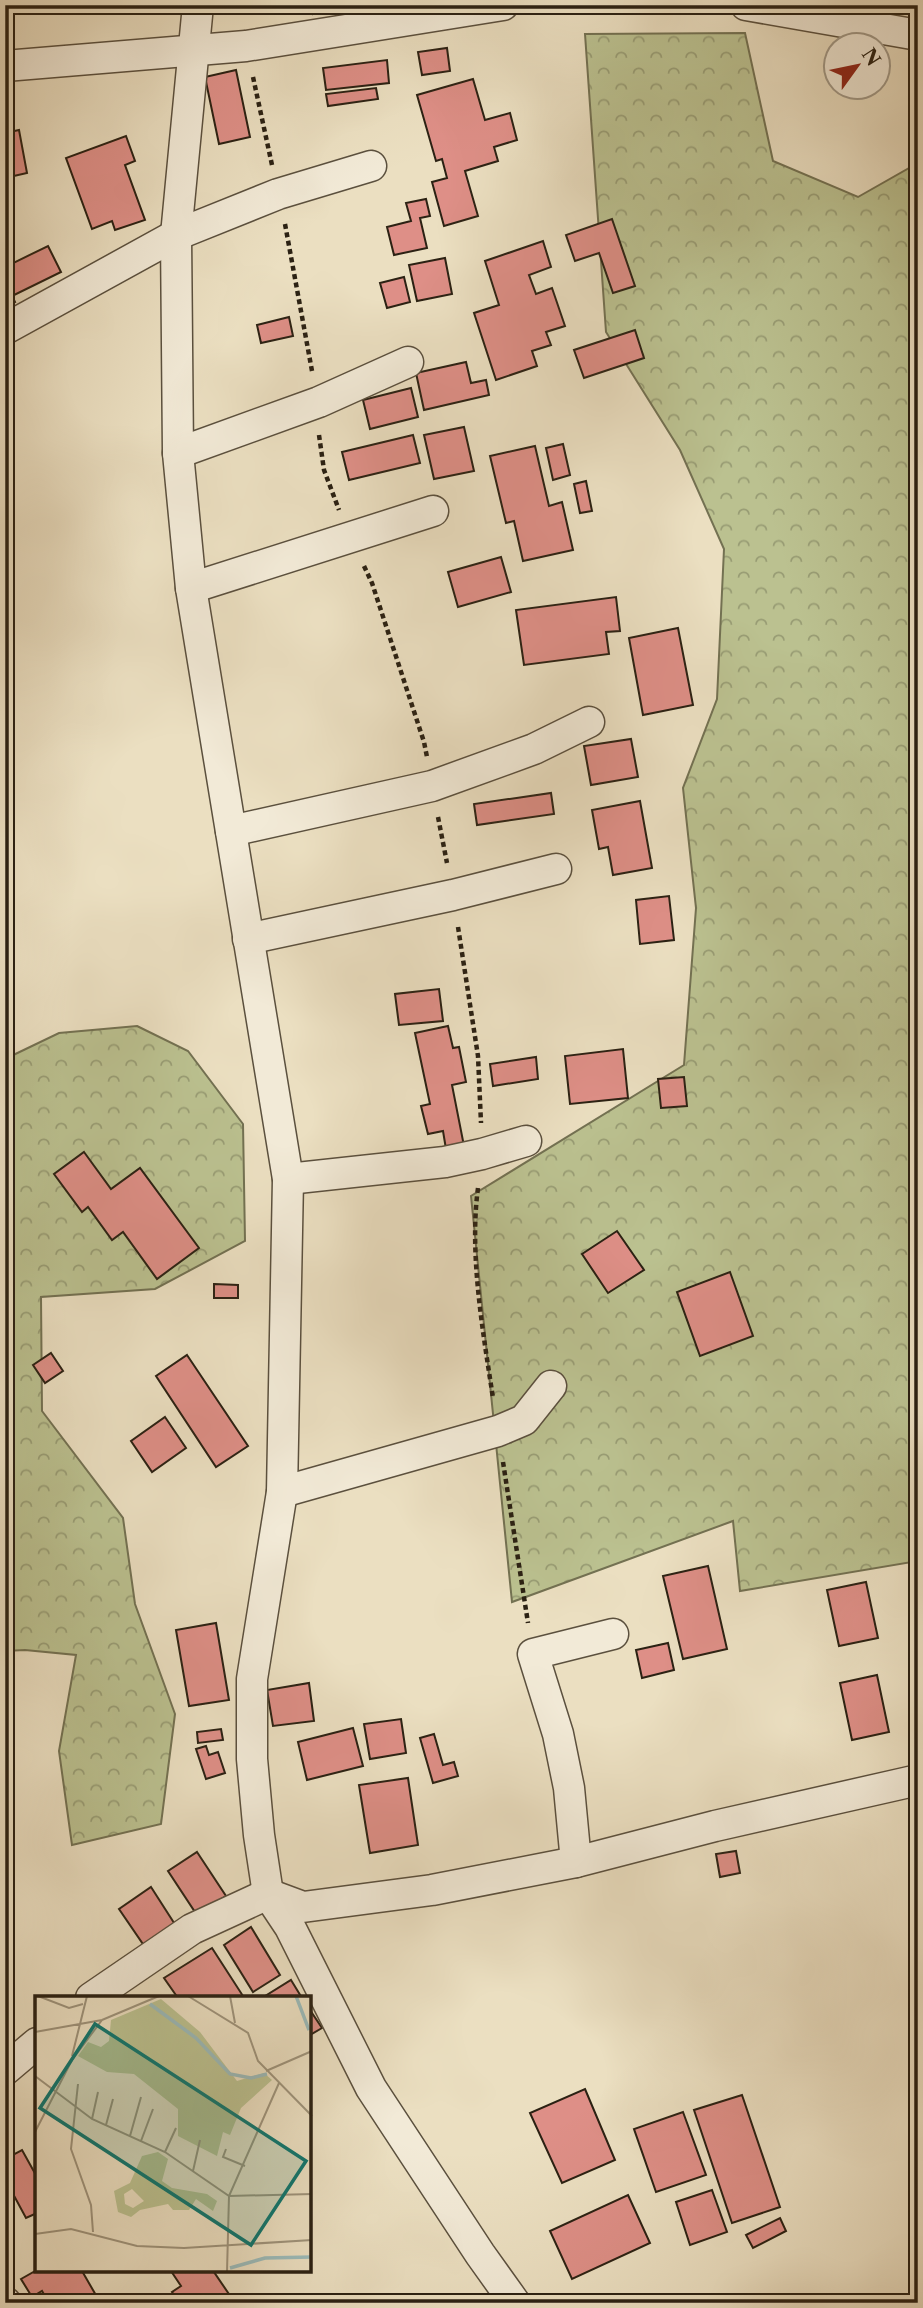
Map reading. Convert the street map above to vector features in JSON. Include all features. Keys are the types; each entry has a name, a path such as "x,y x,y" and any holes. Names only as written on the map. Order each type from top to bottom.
{"street":[{"path":"198,5 176,235 178,453 191,588 288,1179 282,1492 252,1679 252,1759 259,1835 268,1894 290,1927 371,2088 515,2303"},
{"path":"5,66 69,63 246,46 503,5"},
{"path":"747,5 918,35"},
{"path":"5,329 176,235 278,194 371,166"},
{"path":"178,453 319,402 408,362"},
{"path":"191,588 433,511"},
{"path":"232,831 432,786 534,749 589,722"},
{"path":"248,939 453,895 556,869"},
{"path":"288,1179 445,1162 526,1141"},
{"path":"282,1492 498,1431 524,1420 551,1386"},
{"path":"576,1862 569,1788 558,1734 533,1654 613,1634"},
{"path":"94,1996 192,1929 268,1894 303,1907 432,1890 576,1862 715,1826 918,1780"},
{"path":"5,2070 35,2045"}],"path":[{"path":"246,46 295,270 319,402 319,448 324,470 349,537 372,583 425,743 453,895 478,1056 482,1154 473,1223 485,1347 533,1654"}],"green space":[{"path":"745,33 773,161 858,197 918,163 918,1561 740,1591 733,1521 512,1602 471,1196 684,1065 696,908 683,788 717,699 724,549 680,450 606,332 585,34"},
{"path":"137,1026 188,1051 243,1124 245,1241 155,1289 41,1297 42,1411 123,1518 135,1604 175,1714 161,1824 72,1845 59,1751 76,1655 25,1650 5,1651 5,1059 59,1033"}],"building":[{"path":"311,5 364,5 313,14"},
{"path":"447,48 450,71 422,75 418,52"},
{"path":"387,60 389,83 326,90 323,68"},
{"path":"236,70 250,137 219,144 205,77"},
{"path":"473,79 485,120 510,113 517,140 494,147 498,161 465,171 478,216 444,226 432,182 447,178 442,159 436,161 417,95"},
{"path":"376,88 378,99 328,106 326,94"},
{"path":"19,130 27,173 5,178 5,133"},
{"path":"126,136 135,161 125,165 145,220 115,230 112,221 92,229 66,158"},
{"path":"426,199 430,216 420,218 427,248 394,255 387,227 411,221 406,203"},
{"path":"612,219 635,286 613,293 599,253 575,261 566,235"},
{"path":"543,241 551,267 529,275 536,294 552,288 565,326 546,332 551,345 532,351 537,366 496,380 474,313 499,305 485,261"},
{"path":"48,246 61,272 12,296 15,302 5,306 5,267"},
{"path":"445,258 452,294 417,301 409,265"},
{"path":"404,277 410,302 387,308 380,283"},
{"path":"289,317 293,336 261,343 257,325"},
{"path":"635,330 644,358 584,378 574,350"},
{"path":"466,362 471,383 486,380 489,395 424,410 416,373"},
{"path":"411,388 418,417 370,429 363,400"},
{"path":"464,427 474,471 434,479 424,435"},
{"path":"413,435 420,463 349,480 342,452"},
{"path":"563,444 570,475 553,480 546,448"},
{"path":"535,446 549,506 562,502 573,550 523,561 514,521 506,523 490,456"},
{"path":"586,481 592,511 580,513 574,484"},
{"path":"501,557 511,592 458,607 448,572"},
{"path":"616,597 620,631 606,632 609,654 524,665 516,610"},
{"path":"678,628 693,705 643,715 629,638"},
{"path":"631,739 638,777 591,785 584,746"},
{"path":"551,793 554,814 477,825 474,804"},
{"path":"640,801 652,868 613,875 608,847 599,849 592,810"},
{"path":"669,896 674,940 640,944 636,900"},
{"path":"439,989 443,1021 399,1025 395,994"},
{"path":"448,1026 453,1048 459,1047 466,1082 452,1085 464,1146 446,1149 443,1131 428,1134 421,1106 430,1104 415,1033"},
{"path":"623,1049 628,1098 570,1104 565,1056"},
{"path":"536,1057 538,1079 493,1086 490,1064"},
{"path":"684,1077 687,1106 661,1108 658,1079"},
{"path":"84,1152 111,1189 140,1168 199,1248 157,1279 123,1232 112,1240 88,1207 82,1212 54,1174"},
{"path":"617,1231 644,1270 608,1293 582,1254"},
{"path":"730,1272 753,1336 700,1356 677,1292"},
{"path":"214,1284 238,1285 238,1298 214,1298"},
{"path":"51,1353 63,1371 45,1383 33,1365"},
{"path":"187,1355 248,1446 216,1467 156,1376"},
{"path":"165,1417 186,1448 152,1472 131,1441"},
{"path":"708,1566 727,1649 683,1659 663,1576"},
{"path":"866,1582 878,1638 839,1646 827,1590"},
{"path":"216,1623 229,1700 189,1706 176,1630"},
{"path":"668,1643 674,1670 642,1678 636,1650"},
{"path":"877,1675 889,1732 852,1740 840,1683"},
{"path":"309,1683 314,1721 273,1726 267,1690"},
{"path":"401,1719 406,1753 370,1759 364,1724"},
{"path":"353,1728 363,1766 307,1780 298,1742"},
{"path":"221,1729 223,1740 198,1743 197,1732"},
{"path":"434,1734 443,1765 454,1762 458,1776 433,1783 420,1738"},
{"path":"206,1746 209,1755 218,1752 225,1773 206,1779 196,1749"},
{"path":"408,1778 418,1845 370,1853 359,1785"},
{"path":"736,1851 740,1873 720,1877 716,1854"},
{"path":"197,1852 226,1896 197,1915 168,1871"},
{"path":"151,1887 176,1926 145,1947 119,1909"},
{"path":"251,1927 280,1975 253,1992 224,1945"},
{"path":"212,1948 243,1996 177,1996 164,1978"},
{"path":"291,1980 301,1996 265,1996"},
{"path":"312,2013 322,2028 312,2034"},
{"path":"585,2089 615,2160 562,2183 530,2113"},
{"path":"742,2095 780,2207 732,2223 694,2110"},
{"path":"683,2112 706,2175 656,2192 634,2129"},
{"path":"22,2150 35,2173 35,2214 26,2218 5,2179 5,2159"},
{"path":"712,2190 727,2232 690,2245 676,2202"},
{"path":"628,2195 650,2243 572,2279 550,2231"},
{"path":"780,2218 786,2231 753,2248 746,2235"},
{"path":"35,2271 83,2273 97,2297 87,2303 49,2303 42,2291 32,2297 21,2279"},
{"path":"172,2273 215,2273 235,2303 180,2303 172,2292 181,2286"}]}
